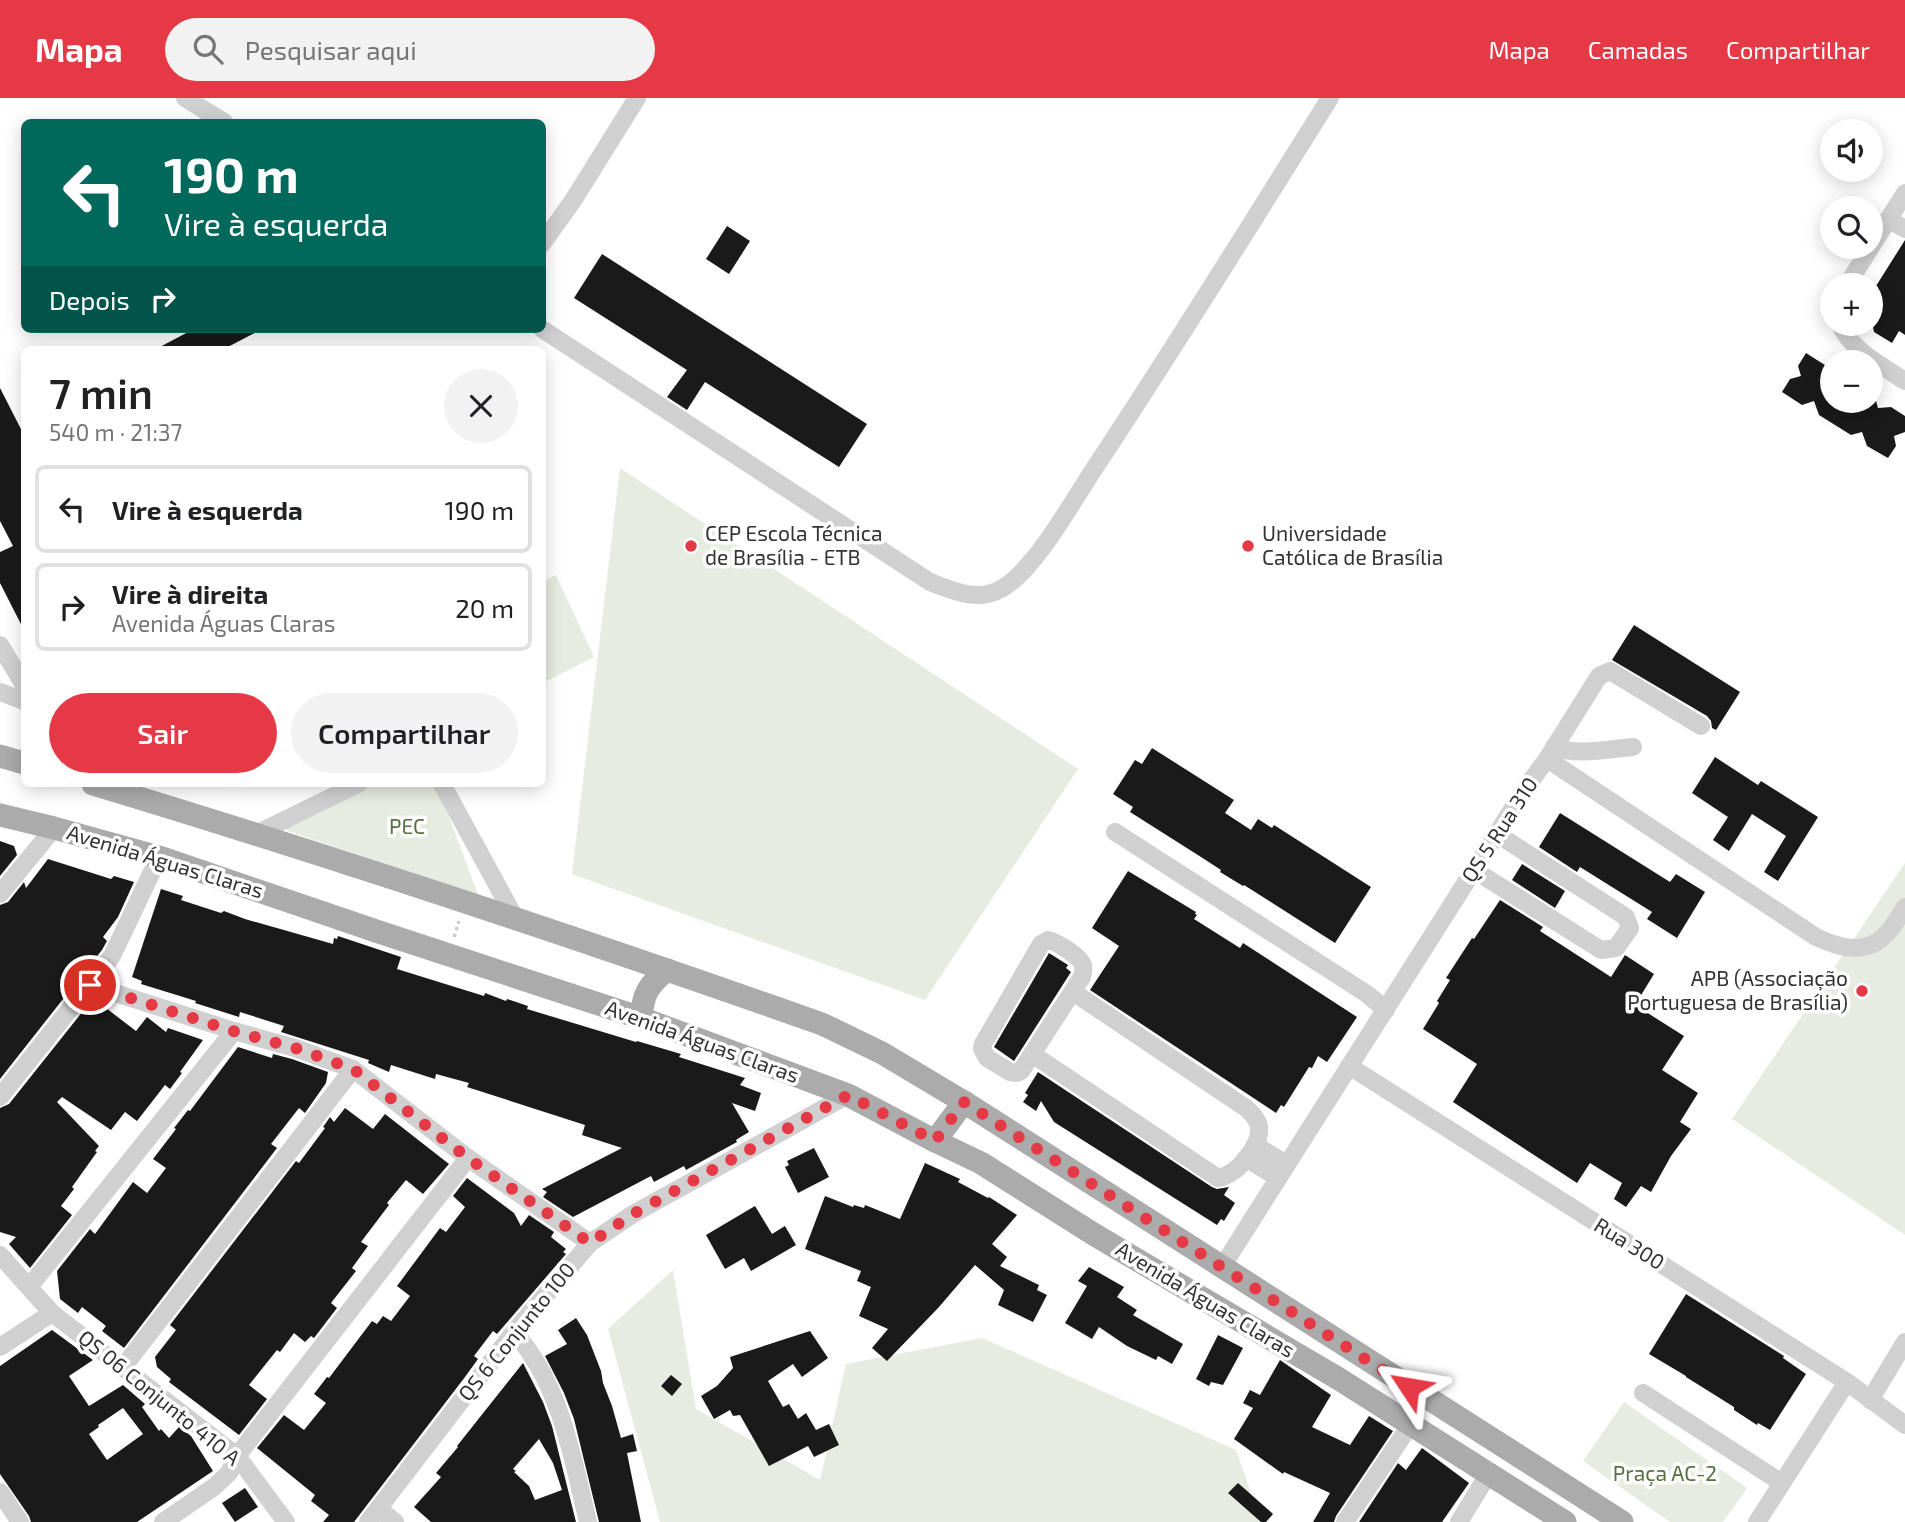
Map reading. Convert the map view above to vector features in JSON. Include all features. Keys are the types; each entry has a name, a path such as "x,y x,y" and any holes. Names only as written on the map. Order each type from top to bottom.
{"main road":[{"path":"0,756 21,762"},
{"name":"Avenida Águas Claras","path":"103,787 258,834 515,918 822,1024 882,1053 964,1102 1622,1522"},
{"name":"Avenida Águas Claras","path":"0,815 159,857 641,1018 848,1095 981,1163 1095,1235 1339,1379 1565,1522"},
{"path":"641,1018 647,989 667,970"},
{"path":"935,1141 964,1102"}],"street":[{"path":"185,98 219,119"},
{"path":"546,238 637,98"},
{"path":"546,332 930,582 954,592 990,594 1018,576 1039,553 1142,397 1330,98"},
{"path":"1854,273 1905,193"},
{"path":"1888,219 1905,229"},
{"path":"1847,336 1905,381"},
{"path":"0,645 21,680"},
{"path":"1551,753 1598,676 1610,671 1701,726"},
{"path":"0,692 21,700"},
{"path":"1551,753 1563,750 1633,747"},
{"name":"QS 5 Rua 310","path":"1222,1267 1527,786 1551,753 1816,937 1836,946 1868,946 1889,932 1905,907"},
{"path":"258,834 352,787"},
{"path":"444,787 515,918"},
{"path":"0,894 54,828"},
{"path":"1115,832 1367,994 1386,1010"},
{"path":"1474,870 1601,950 1616,948 1630,928 1626,917 1497,834"},
{"path":"0,1097 112,956 159,857"},
{"path":"1045,941 1054,941 1083,963 1082,977 1073,992 1021,1071 1013,1073 987,1058 982,1049 983,1044 1045,941"},
{"path":"90,985 295,1048 353,1069 468,1158 590,1243"},
{"path":"1032,1054 1218,1178 1227,1176 1250,1152 1259,1129 1258,1123 1246,1108 1073,992"},
{"path":"29,1287 233,1031"},
{"name":"Rua 300","path":"1349,1066 1847,1382 1905,1425"},
{"path":"124,1366 353,1069"},
{"path":"809,1117 817,1084"},
{"name":"QS 6 Conjunto 100","path":"373,1515 514,1332 590,1243 633,1214 848,1095"},
{"path":"1250,1152 1282,1171"},
{"path":"163,1522 214,1487 229,1473 237,1456 468,1158"},
{"name":"QS 06 Conjunto 410 A","path":"0,1255 52,1312 237,1456 286,1522"},
{"path":"0,1347 52,1312"},
{"path":"514,1332 530,1349 561,1415 588,1522"},
{"path":"1870,1400 1905,1342"},
{"path":"1757,1522 1847,1382"},
{"path":"1643,1393 1782,1483"},
{"path":"1345,1522 1410,1424"},
{"path":"1460,1522 1489,1473"},
{"path":"0,1492 20,1522"},
{"path":"373,1515 395,1522"}],"green space":[{"name":"CEP Escola Técnica de Brasília - ETB","path":"620,468 1078,769 925,1000 572,874"},
{"path":"556,575 594,657 546,681 546,580"},
{"name":"PEC","path":"352,787 438,787 478,895 273,826"},
{"name":"APB (Associação Portuguesa de Brasília)","path":"1905,863 1905,1235 1732,1119"},
{"path":"673,1270 696,1409 820,1480 846,1364 982,1338 1236,1450 1261,1522 660,1522 608,1329"},
{"name":"Praça AC-2","path":"1624,1402 1747,1488 1723,1522 1670,1522 1583,1461"}],"building":[{"path":"727,226 750,241 729,274 706,259"},
{"path":"1905,240 1905,335 1899,331 1892,343 1881,336 1883,336 1883,275"},
{"path":"602,254 867,424 839,467 705,382 687,410 667,397 687,370 574,298"},
{"path":"186,333 254,333 230,346 162,346"},
{"path":"1806,353 1820,362 1820,413 1883,413 1883,408 1891,407 1905,416 1905,432 1894,436 1896,446 1888,458 1867,446 1862,432 1851,435 1819,415 1814,401 1802,405 1782,392 1790,379 1801,376 1798,366"},
{"path":"0,388 21,429 21,624 0,583 0,552 13,546 0,521"},
{"path":"1634,625 1740,692 1716,730 1712,728 1707,716 1612,660"},
{"path":"1152,748 1234,800 1225,813 1251,830 1258,819 1272,828 1274,825 1371,887 1335,943 1130,812 1133,807 1113,794 1135,760 1142,764"},
{"path":"1715,757 1758,785 1761,781 1818,817 1778,881 1764,872 1786,836 1752,814 1729,851 1713,840 1728,817 1692,793"},
{"path":"1560,813 1670,882 1676,874 1705,892 1677,938 1647,919 1652,912 1580,867 1577,872 1539,847"},
{"path":"0,841 14,846 17,855 0,876"},
{"path":"48,859 111,879 114,876 134,882 118,917 103,937 107,941 102,950 94,960 91,958 64,993 67,994 0,1079 0,905 8,902 24,882 26,888"},
{"path":"1522,864 1565,891 1555,908 1512,880"},
{"path":"1128,871 1196,912 1194,919 1240,948 1243,943 1357,1017 1327,1062 1318,1056 1284,1107 1281,1105 1276,1113 1090,990 1119,946 1092,928"},
{"path":"161,889 183,896 181,900 221,913 224,911 333,944 334,938 337,939 338,936 401,957 397,969 484,996 485,993 506,1001 507,999 528,1006 527,1009 681,1054 679,1057 745,1078 740,1085 761,1093 755,1111 732,1103 749,1132 736,1140 737,1142 686,1170 684,1166 654,1182 651,1176 573,1217 543,1197 547,1192 542,1189 622,1148 582,1135 585,1125 467,1087 469,1083 436,1074 435,1079 391,1065 389,1072 368,1063 369,1060 281,1032 284,1026 240,1012 239,1017 195,1003 196,1001 141,984 142,981 132,977"},
{"path":"1500,900 1543,927 1540,931 1611,977 1625,955 1654,974 1635,1005 1684,1036 1662,1070 1698,1093 1680,1122 1691,1129 1671,1156 1651,1192 1641,1186 1626,1207 1614,1199 1622,1183 1590,1163 1577,1183 1453,1102 1477,1064 1423,1029 1450,980 1446,978"},
{"path":"1049,953 1068,965 1066,968 1071,972 1014,1061 994,1047"},
{"path":"91,1001 102,1005 136,1031 147,1017 166,1032 168,1028 203,1040 170,1089 165,1085 137,1121 125,1112 111,1130 62,1097 57,1102 99,1146 61,1206 72,1215 30,1268 9,1244 16,1237 0,1232 0,1108 9,1104"},
{"path":"238,1047 272,1058 273,1054 292,1059 328,1072 326,1083 305,1113 299,1108 271,1144 277,1148 124,1348 102,1331 106,1326 82,1307 78,1313 60,1299 57,1271 90,1229 95,1234 133,1182 147,1193 166,1168 153,1159"},
{"path":"1038,1072 1212,1187 1229,1187 1224,1195 1235,1203 1224,1221 1221,1219 1217,1225 1054,1122 1041,1101 1036,1111 1023,1102 1028,1095 1025,1093"},
{"path":"345,1108 373,1129 385,1114 449,1164 423,1194 406,1180 387,1203 389,1205 361,1242 368,1246 352,1268 356,1271 331,1303 337,1308 314,1338 311,1336 305,1342 294,1333 249,1385 267,1399 239,1435 169,1382 171,1379 157,1367 155,1357 176,1330 170,1325 296,1161 299,1163 330,1117 334,1122"},
{"path":"814,1148 829,1177 798,1193 785,1167 789,1165 787,1161"},
{"path":"925,1163 960,1179 958,1182 1017,1215 992,1244 1007,1257 1000,1266 1039,1285 1037,1290 1047,1295 1033,1322 998,1305 1004,1290 975,1265 887,1361 872,1348 888,1329 859,1316 871,1287 857,1281 861,1271 805,1249 825,1196 853,1207 864,1208 865,1205 900,1219"},
{"path":"467,1178 514,1213 521,1226 529,1215 554,1232 551,1237 566,1249 563,1252 566,1254 497,1334 493,1331 474,1356 478,1359 465,1377 354,1522 323,1522 329,1515 311,1501 315,1495 257,1448 284,1415 304,1430 326,1403 314,1394 327,1377 329,1378 372,1321 377,1324 383,1316 391,1321 410,1296 397,1286 440,1228 446,1232 465,1207 453,1196"},
{"path":"755,1206 772,1234 785,1226 796,1245 751,1271 744,1258 725,1269 706,1235"},
{"path":"1089,1267 1124,1287 1117,1297 1137,1310 1133,1315 1183,1344 1172,1364 1158,1356 1156,1360 1127,1346 1099,1327 1092,1339 1065,1323 1087,1286 1078,1281"},
{"path":"1686,1294 1784,1356 1783,1358 1806,1374 1770,1430 1758,1423 1757,1425 1734,1410 1734,1407 1649,1354"},
{"path":"576,1318 587,1335 601,1371 621,1438 633,1434 637,1451 627,1453 641,1522 599,1522 574,1419 545,1356 567,1344 558,1330"},
{"path":"52,1330 93,1360 69,1376 89,1406 123,1385 145,1404 142,1407 159,1431 161,1429 169,1438 179,1427 191,1436 213,1471 137,1522 31,1522 0,1474 0,1366","holes":["123,1408 143,1434 107,1460 89,1434"]},
{"path":"810,1331 828,1358 802,1377 793,1364 768,1381 783,1407 789,1404 798,1419 806,1413 816,1430 829,1424 839,1445 814,1457 808,1446 769,1466 740,1415 733,1416 730,1410 714,1419 701,1396 717,1386 733,1368 730,1357"},
{"path":"1218,1335 1243,1348 1223,1385 1211,1382 1209,1386 1196,1379"},
{"path":"1280,1360 1331,1395 1312,1427 1350,1445 1369,1416 1393,1431 1334,1522 1313,1522 1330,1493 1284,1472 1283,1474 1234,1439 1253,1408 1243,1403 1250,1390 1260,1395"},
{"path":"523,1363 552,1426 576,1522 431,1522 414,1507 441,1477 436,1473","holes":["539,1439 553,1463 562,1490 535,1500 529,1486 513,1469"]},
{"path":"671,1375 682,1384 672,1396 661,1386"},
{"path":"1422,1448 1469,1483 1442,1522 1359,1522 1398,1463 1406,1470"},
{"path":"1238,1483 1273,1514 1266,1522 1261,1522 1228,1493"},
{"path":"245,1488 258,1507 235,1522 222,1503"}],"place":[{"name":"CEP Escola Técnica de Brasília - ETB","path":"691,546"},
{"name":"Universidade Católica de Brasília","path":"1248,546"},
{"name":"APB (Associação Portuguesa de Brasília)","path":"1862,991"}],"route":[{"path":"90,985 295,1048 353,1069 468,1158 590,1243 633,1214 848,1095 935,1141 964,1102 1409,1387"}]}
